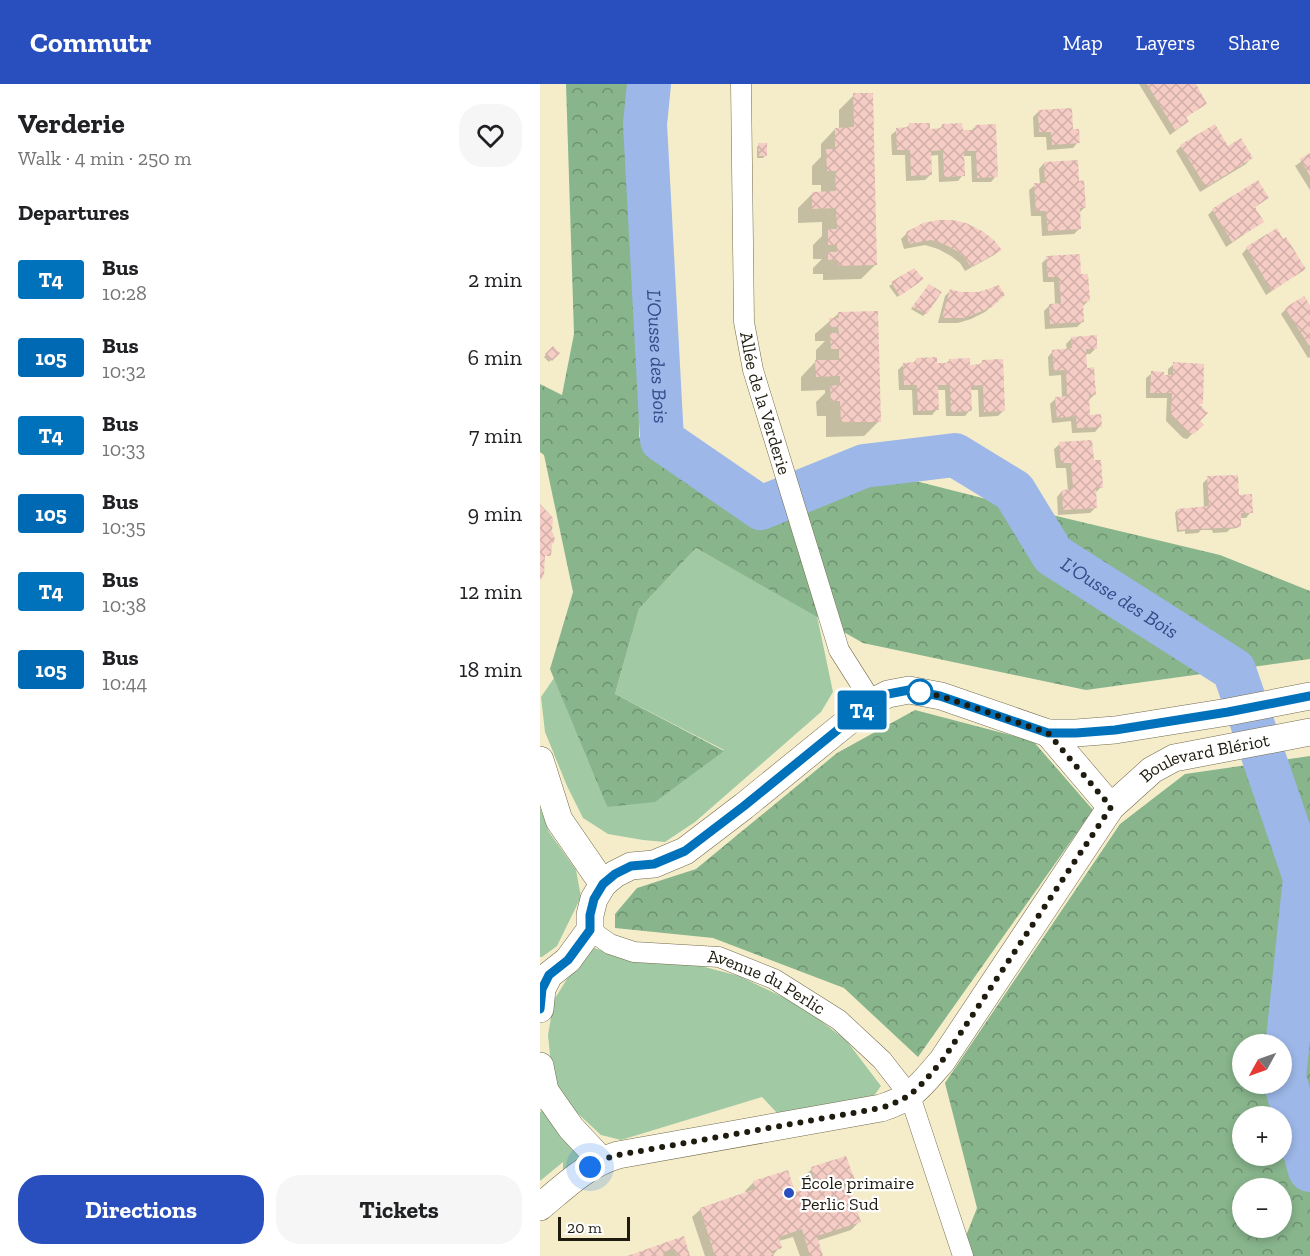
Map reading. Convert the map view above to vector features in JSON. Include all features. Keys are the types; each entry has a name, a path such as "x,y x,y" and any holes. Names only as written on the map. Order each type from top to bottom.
{"street":[{"name":"Allée de la Verderie","path":"741,86 744,322 753,370 839,650 872,702"},
{"path":"541,995 549,975 568,960 590,930 590,915 594,899 603,884 615,874 631,866 654,864 685,851 872,702 888,694 909,690 940,696 1048,733 1115,730 1275,704 1310,696"},
{"path":"1048,733 1111,807"},
{"name":"Boulevard Blériot","path":"540,1207 601,1160 618,1155 881,1108 910,1096 942,1061 1111,807 1152,770 1174,758 1298,735"},
{"path":"540,760 559,820 603,884"},
{"name":"Avenue du Perlic","path":"590,930 610,944 634,952 719,957 774,979 839,1020 882,1060 910,1096 963,1256"},
{"path":"542,1084 571,1128 601,1160"}],"green space":[{"path":"566,84 638,84 639,437 764,520 896,476 1220,555 1310,591 1310,659 1086,690 863,643 696,548 639,609 615,694 724,751 655,802 607,807 550,669 573,592 544,455 540,452 540,384 562,395 574,334"},
{"path":"696,548 817,616 833,692 821,712 695,822 665,842 608,834 583,818 567,786 545,732 541,697 554,678 607,807 724,750 615,694 639,609"},
{"path":"915,710 1033,741 1093,810 918,1057 844,988 713,938 615,928 615,914 637,888 696,869 837,753"},
{"path":"1310,756 1310,1256 958,1256 977,1208 945,1083 1120,824 1185,774"},
{"path":"540,807 549,832 576,870 581,897 557,946 542,957 540,957"},
{"path":"594,948 622,957 697,965 739,976 800,1005 846,1040 881,1086 873,1097 778,1114 762,1097 621,1140 601,1135 561,1098 552,1074 548,1035 554,1000 567,979"},
{"path":"544,1109 586,1158 563,1177 563,1162 540,1181 540,1112"}],"building":[{"path":"1147,84 1196,84 1207,104 1186,117 1189,122 1175,130"},
{"path":"853,93 873,93 877,265 838,266 838,260 828,260 828,252 837,252 837,245 828,245 828,229 837,229 836,208 812,209 812,192 836,191 835,171 827,171 826,149 835,149 835,128 854,127"},
{"path":"1072,108 1073,129 1079,129 1080,143 1052,145 1051,132 1039,132 1038,110"},
{"path":"909,123 930,123 930,129 942,128 942,124 962,123 963,130 975,130 975,125 996,124 998,177 977,178 976,151 964,151 965,176 944,177 943,150 931,151 932,175 911,176 910,150 897,150 896,128 909,127"},
{"path":"1215,124 1228,146 1241,138 1253,158 1206,187 1180,145"},
{"path":"758,143 767,143 767,156 759,156"},
{"path":"1310,153 1310,176 1300,159"},
{"path":"1078,160 1079,181 1084,180 1086,208 1080,208 1081,229 1048,231 1046,211 1036,211 1034,183 1045,183 1044,162"},
{"path":"1258,180 1269,198 1255,207 1264,222 1232,242 1212,209"},
{"path":"938,220 966,223 994,240 1002,250 971,267 957,251 944,244 931,240 909,244 906,232 923,223"},
{"path":"1277,228 1283,239 1286,237 1306,269 1272,291 1246,247"},
{"path":"1080,254 1081,274 1088,274 1090,301 1083,302 1084,322 1050,324 1049,304 1061,303 1059,277 1048,277 1046,256"},
{"path":"914,268 924,279 900,296 891,282"},
{"path":"929,284 942,292 927,314 912,307"},
{"path":"999,285 1005,295 992,307 965,318 942,318 950,289 960,292 979,292"},
{"path":"1304,296 1310,305 1310,347 1285,308"},
{"path":"878,311 881,422 841,422 840,401 831,401 830,386 840,385 840,376 816,377 815,360 839,360 839,349 831,349 830,333 839,333 838,327 830,327 829,318 839,318 838,312"},
{"path":"1097,335 1097,349 1086,349 1087,368 1094,367 1096,395 1089,395 1090,415 1101,414 1102,427 1077,428 1076,416 1057,418 1055,397 1067,396 1066,370 1054,371 1052,350 1072,348 1071,337"},
{"path":"553,346 560,353 552,361 545,354"},
{"path":"937,357 937,363 949,363 949,359 970,358 970,365 982,364 982,360 1003,359 1005,411 984,412 983,385 971,386 972,411 951,412 950,385 938,385 939,410 918,411 917,385 904,385 903,363 916,362 916,358"},
{"path":"1173,362 1204,364 1203,404 1199,404 1208,413 1200,421 1204,425 1194,434 1189,433 1171,415 1172,393 1150,393 1151,371 1173,375"},
{"path":"1092,440 1094,460 1101,460 1103,488 1096,488 1097,508 1063,510 1062,490 1073,489 1071,463 1061,463 1059,442"},
{"path":"1238,475 1239,495 1252,494 1253,513 1241,513 1241,527 1179,530 1177,509 1209,506 1207,476"},
{"path":"540,504 553,518 552,531 555,539 551,556 545,556 544,575 540,580"},
{"path":"846,1156 855,1180 840,1185 841,1189 849,1186 861,1222 817,1236 823,1256 810,1256 802,1229 779,1237 782,1248 772,1251 774,1256 715,1256 700,1208 755,1189 753,1181 788,1170 795,1192 816,1185 811,1167"},
{"path":"684,1236 690,1256 677,1256 674,1249 663,1252 664,1256 627,1256"}],"waterway":[{"name":"L'Ousse des Bois","path":"649,84 645,124 662,440 761,508 864,466 955,455 1014,491 1053,555 1234,670 1305,878 1284,1077 1310,1170"}],"bus line":[{"name":"T4","path":"540,1009 542,989 549,975 568,960 590,930 590,915 594,899 603,884 615,874 631,866 654,864 685,851 872,702 888,694 909,690 940,696 1048,733 1115,730 1275,704 1310,696"}],"place":[{"name":"École primaire Perlic Sud","path":"789,1193"}],"route":[{"path":"590,1167 601,1160 618,1155 881,1108 910,1096 942,1061 1111,807 1048,733 940,696 920,692"}]}
